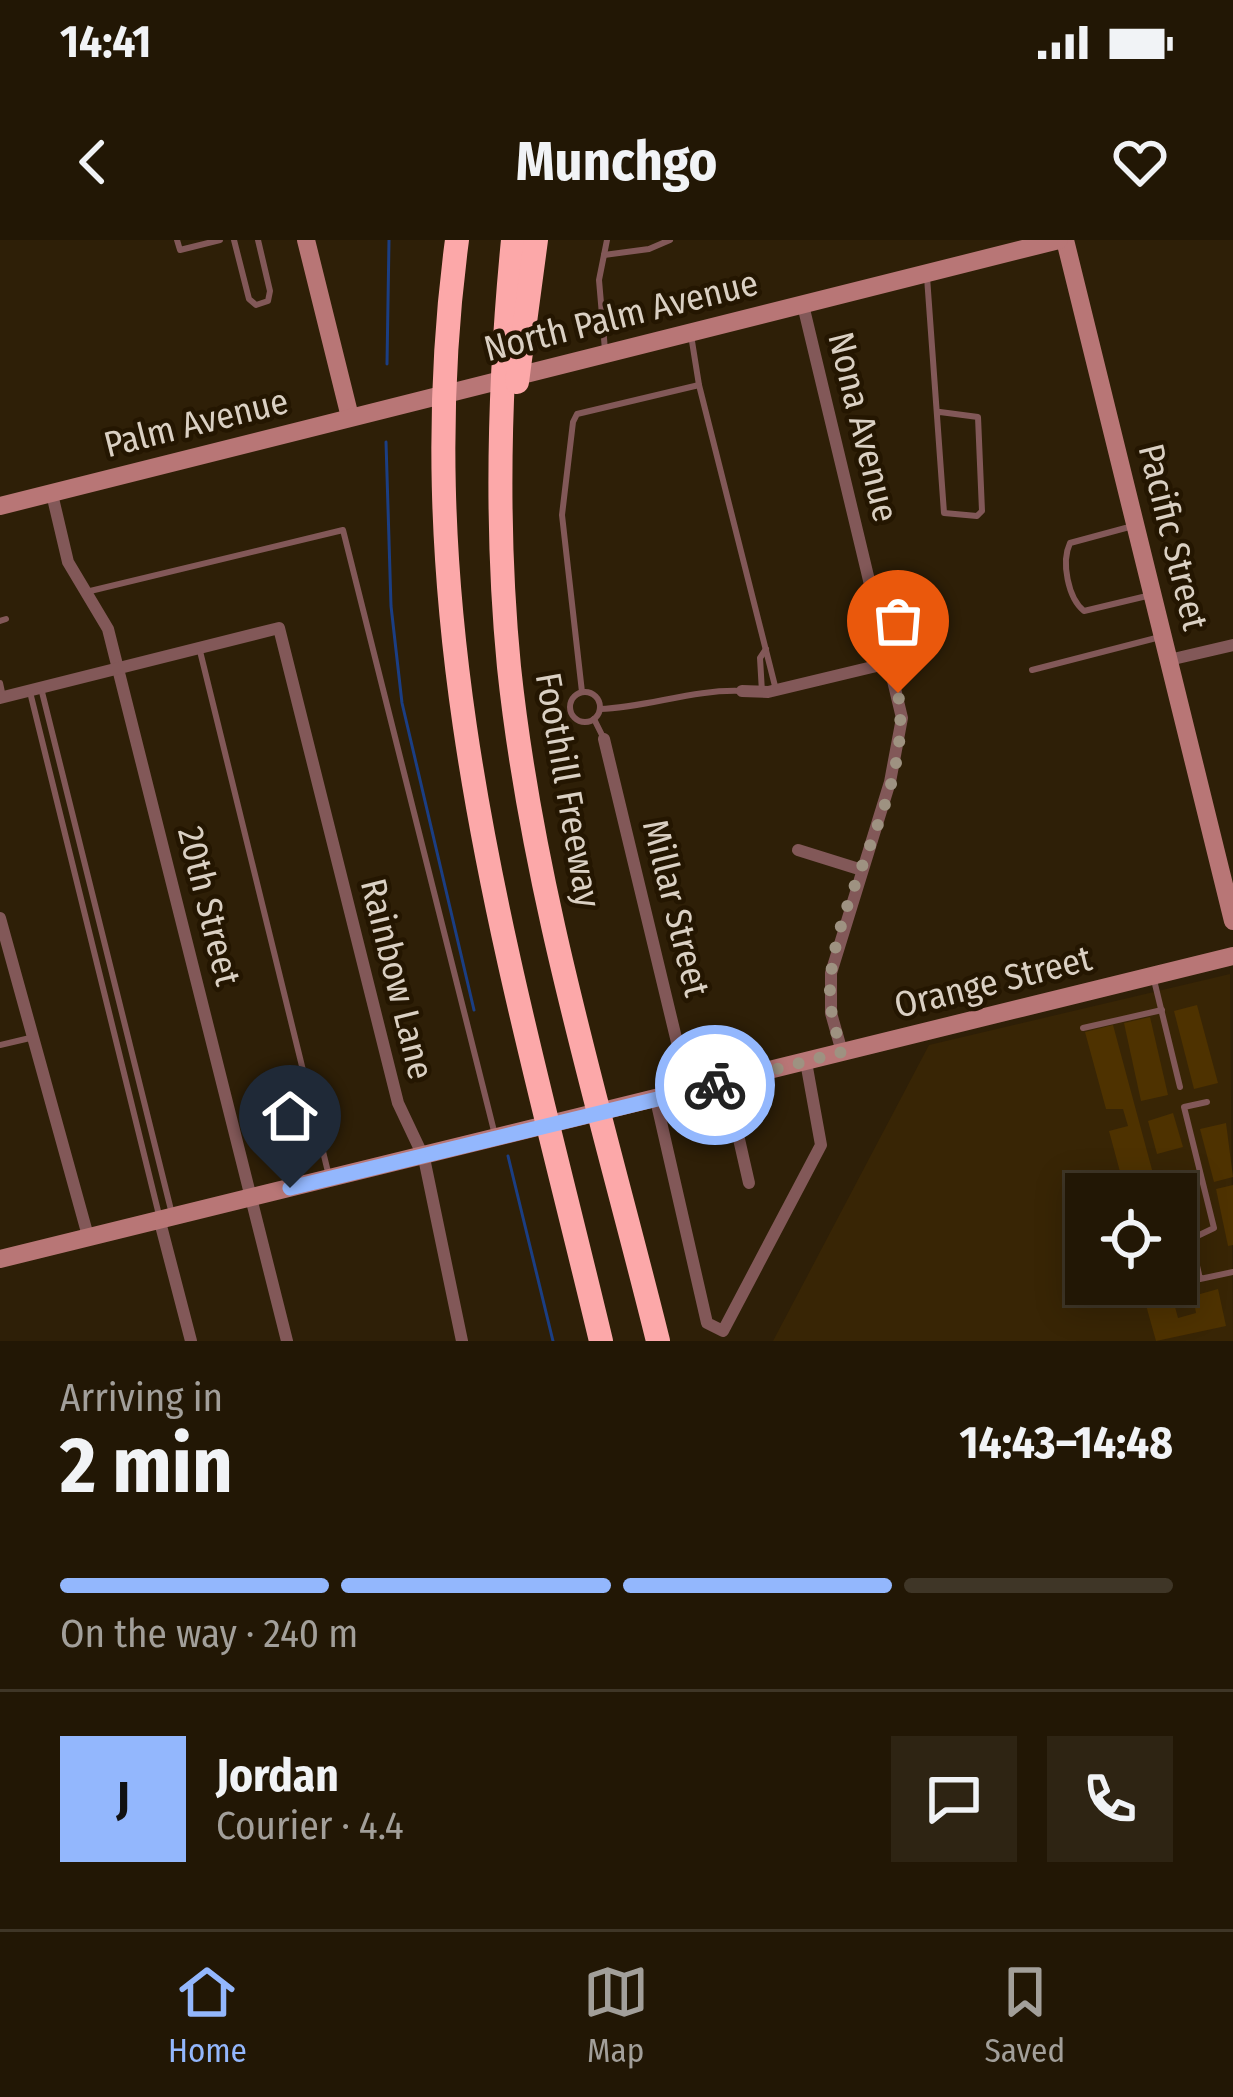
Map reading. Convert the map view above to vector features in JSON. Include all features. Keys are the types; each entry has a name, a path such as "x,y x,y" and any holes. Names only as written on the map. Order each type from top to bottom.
{"highway":[{"path":"458,240 444,431 455,687 483,853 601,1341"},
{"name":"Foothill Freeway","path":"513,240 499,455 509,666 543,870 658,1341"},
{"path":"509,666 514,403 536,240"}],"street":[{"path":"306,240 350,417"},
{"name":"North Palm Avenue","path":"409,402 1062,240"},
{"name":"Pacific Street","path":"1062,240 1233,921"},
{"name":"Nona Avenue","path":"802,304 902,718 898,748 831,973 831,1013 842,1052"},
{"name":"Palm Avenue","path":"0,506 409,402"},
{"name":"20th Street","path":"52,494 68,562 108,629 287,1341"},
{"name":"Rainbow Lane","path":"199,647 279,628 398,1103 424,1157 462,1341"},
{"path":"1169,660 1233,645"},
{"path":"1,693 35,689 199,647"},
{"path":"742,691 769,691 890,663"},
{"name":"Millar Street","path":"604,739 689,1092"},
{"path":"798,850 862,870"},
{"path":"0,918 88,1236"},
{"name":"Orange Street","path":"0,1259 1233,956"},
{"path":"656,1100 707,1324 723,1331 821,1145 806,1062"},
{"path":"726,1082 749,1183"},
{"path":"166,1217 191,1341"}],"lane":[{"path":"177,240 180,250 220,240"},
{"path":"234,240 249,299 256,305 268,301 270,291 257,240"},
{"path":"606,353 599,312 607,240"},
{"path":"604,255 649,249 670,240"},
{"path":"927,273 944,513 977,516 982,511 978,417 940,412"},
{"path":"690,332 699,385 766,649 769,691"},
{"path":"581,692 562,515 573,422 577,414 626,398 699,385"},
{"path":"1137,525 1070,543 1065,562 1074,600 1084,610 1154,594"},
{"path":"86,592 343,530 502,1139"},
{"path":"1032,670 1164,636"},
{"path":"199,647 330,1179"},
{"path":"766,649 760,658 769,691"},
{"path":"35,689 166,1217"},
{"path":"35,689 166,1217"},
{"path":"600,709 637,708 704,689 742,691"},
{"path":"581,692 595,695 600,709"},
{"path":"581,692 571,701 570,710 580,721 594,719"},
{"path":"594,719 600,709"},
{"path":"594,719 604,739"},
{"path":"1153,976 1180,1087"},
{"path":"1083,1028 1162,1010"},
{"path":"0,1045 30,1038"},
{"path":"1197,1236 1214,1228 1184,1107 1207,1102"},
{"path":"1197,1266 1200,1279 1233,1272"}],"shaded area":[{"path":"1230,974 1233,1341 773,1341 929,1045"}],"building":[{"path":"1197,1005 1218,1083 1194,1089 1174,1011"},
{"path":"1150,1017 1168,1095 1141,1101 1124,1023"},
{"path":"1113,1025 1153,1173 1120,1173 1109,1131 1128,1126 1123,1109 1106,1109 1085,1032"},
{"path":"1173,1113 1183,1147 1157,1154 1148,1121"},
{"path":"1226,1123 1233,1177 1214,1182 1200,1129"},
{"path":"1233,1185 1233,1245 1228,1246 1216,1189"},
{"path":"1218,1289 1226,1326 1156,1341 1146,1305 1174,1305 1178,1318 1196,1313 1197,1295"}],"waterway":[{"path":"387,364 389,240"},
{"path":"386,442 391,606 402,703 474,1010"},
{"path":"508,1156 553,1341"}],"way so far":[{"path":"715,1085 842,1052 831,1013 831,973 890,782 902,718 898,693"}],"route":[{"path":"290,1188 715,1085"}]}
